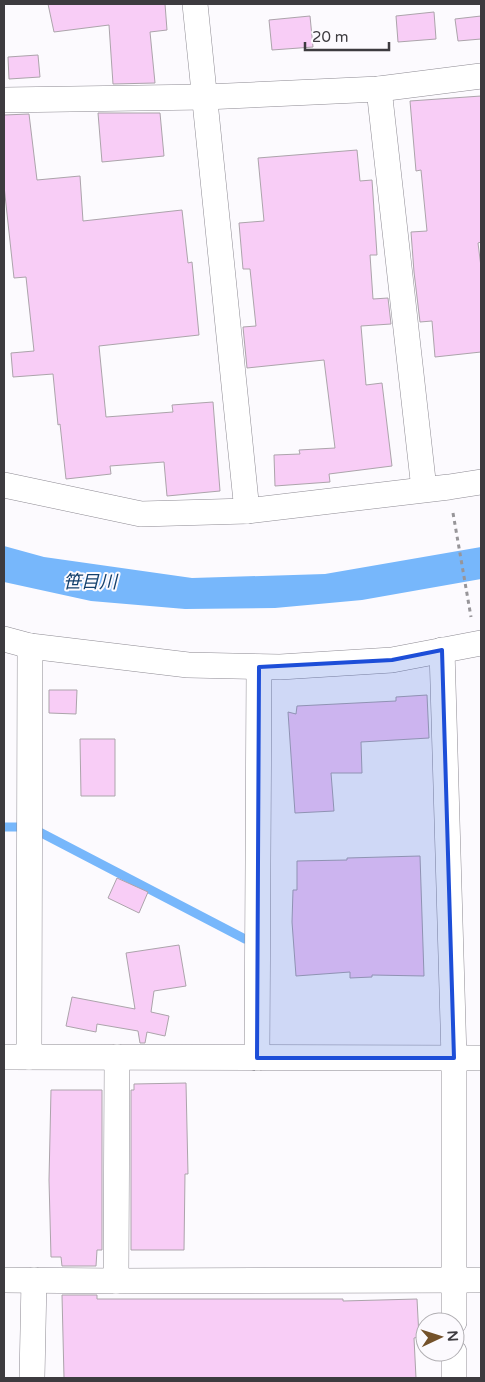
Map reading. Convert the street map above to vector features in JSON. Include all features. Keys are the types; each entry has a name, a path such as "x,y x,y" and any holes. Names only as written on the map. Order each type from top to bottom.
{"street":[{"path":"194,4 247,512"},
{"path":"4,100 205,97 379,89 481,76"},
{"path":"379,89 424,489"},
{"path":"4,485 141,514 247,512 424,489 449,488 481,482"},
{"path":"4,639 30,646 188,665 280,667 392,660 481,643"},
{"path":"29,1058 30,646"},
{"path":"442,650 454,1058 454,1312"},
{"path":"257,1058 259,666"},
{"path":"4,1057 481,1058"},
{"path":"116,1057 116,1281"},
{"path":"4,1280 481,1280"},
{"path":"32,1378 34,1280"},
{"path":"454,1362 454,1378"}],"path":[{"path":"453,511 471,618"}],"highlighted area":[{"path":"442,650 454,1058 257,1058 259,667 392,660"}],"water":[{"name":"笹目川","path":"4,546 44,557 192,578 325,574 481,547 481,579 362,600 275,608 185,609 91,601 4,582"}],"building":[{"path":"48,4 165,4 167,30 150,32 155,83 113,84 109,25 54,32"},
{"path":"434,12 436,39 398,42 396,16"},
{"path":"310,16 313,47 272,50 269,20"},
{"path":"481,16 481,39 458,41 455,19"},
{"path":"38,55 40,77 9,79 8,57"},
{"path":"481,96 481,242 478,243 481,267 481,352 435,357 432,321 420,322 414,272 411,232 427,231 421,170 416,171 410,101"},
{"path":"98,113 160,113 164,156 102,162"},
{"path":"29,114 37,180 80,176 83,221 182,210 188,263 192,262 199,335 99,346 106,417 173,412 172,405 213,402 220,491 167,496 164,462 110,466 111,474 66,479 53,374 13,377 11,353 34,351 26,277 14,278 4,186 4,115"},
{"path":"357,150 360,181 372,180 377,255 370,255 373,299 388,298 391,324 361,326 366,385 382,383 392,466 329,474 330,482 275,486 274,455 300,454 299,450 335,448 324,360 247,368 243,327 256,326 250,269 243,269 239,223 264,221 258,158"},
{"path":"49,690 77,690 76,714 49,713"},
{"path":"427,695 429,738 361,742 362,773 331,773 334,811 295,813 288,712 296,714 297,706 396,701 396,697"},
{"path":"80,739 115,739 115,796 81,796"},
{"path":"420,856 424,976 372,975 372,977 350,978 350,972 296,976 292,922 293,890 297,890 297,861"},
{"path":"117,878 148,892 139,913 108,898"},
{"path":"179,945 186,986 154,991 151,1012 169,1016 165,1036 147,1032 145,1043 140,1043 138,1031 97,1024 96,1032 66,1026 72,997 135,1009 126,953"},
{"path":"186,1083 188,1174 185,1174 184,1250 131,1250 131,1090 134,1090 134,1084"},
{"path":"51,1090 102,1090 102,1250 97,1250 96,1266 62,1266 61,1257 51,1257 49,1180"},
{"path":"62,1295 97,1295 97,1299 343,1299 343,1301 417,1299 418,1312 415,1312 414,1338 416,1378 64,1378"}],"waterway":[{"path":"4,827 30,827 245,939"}]}
